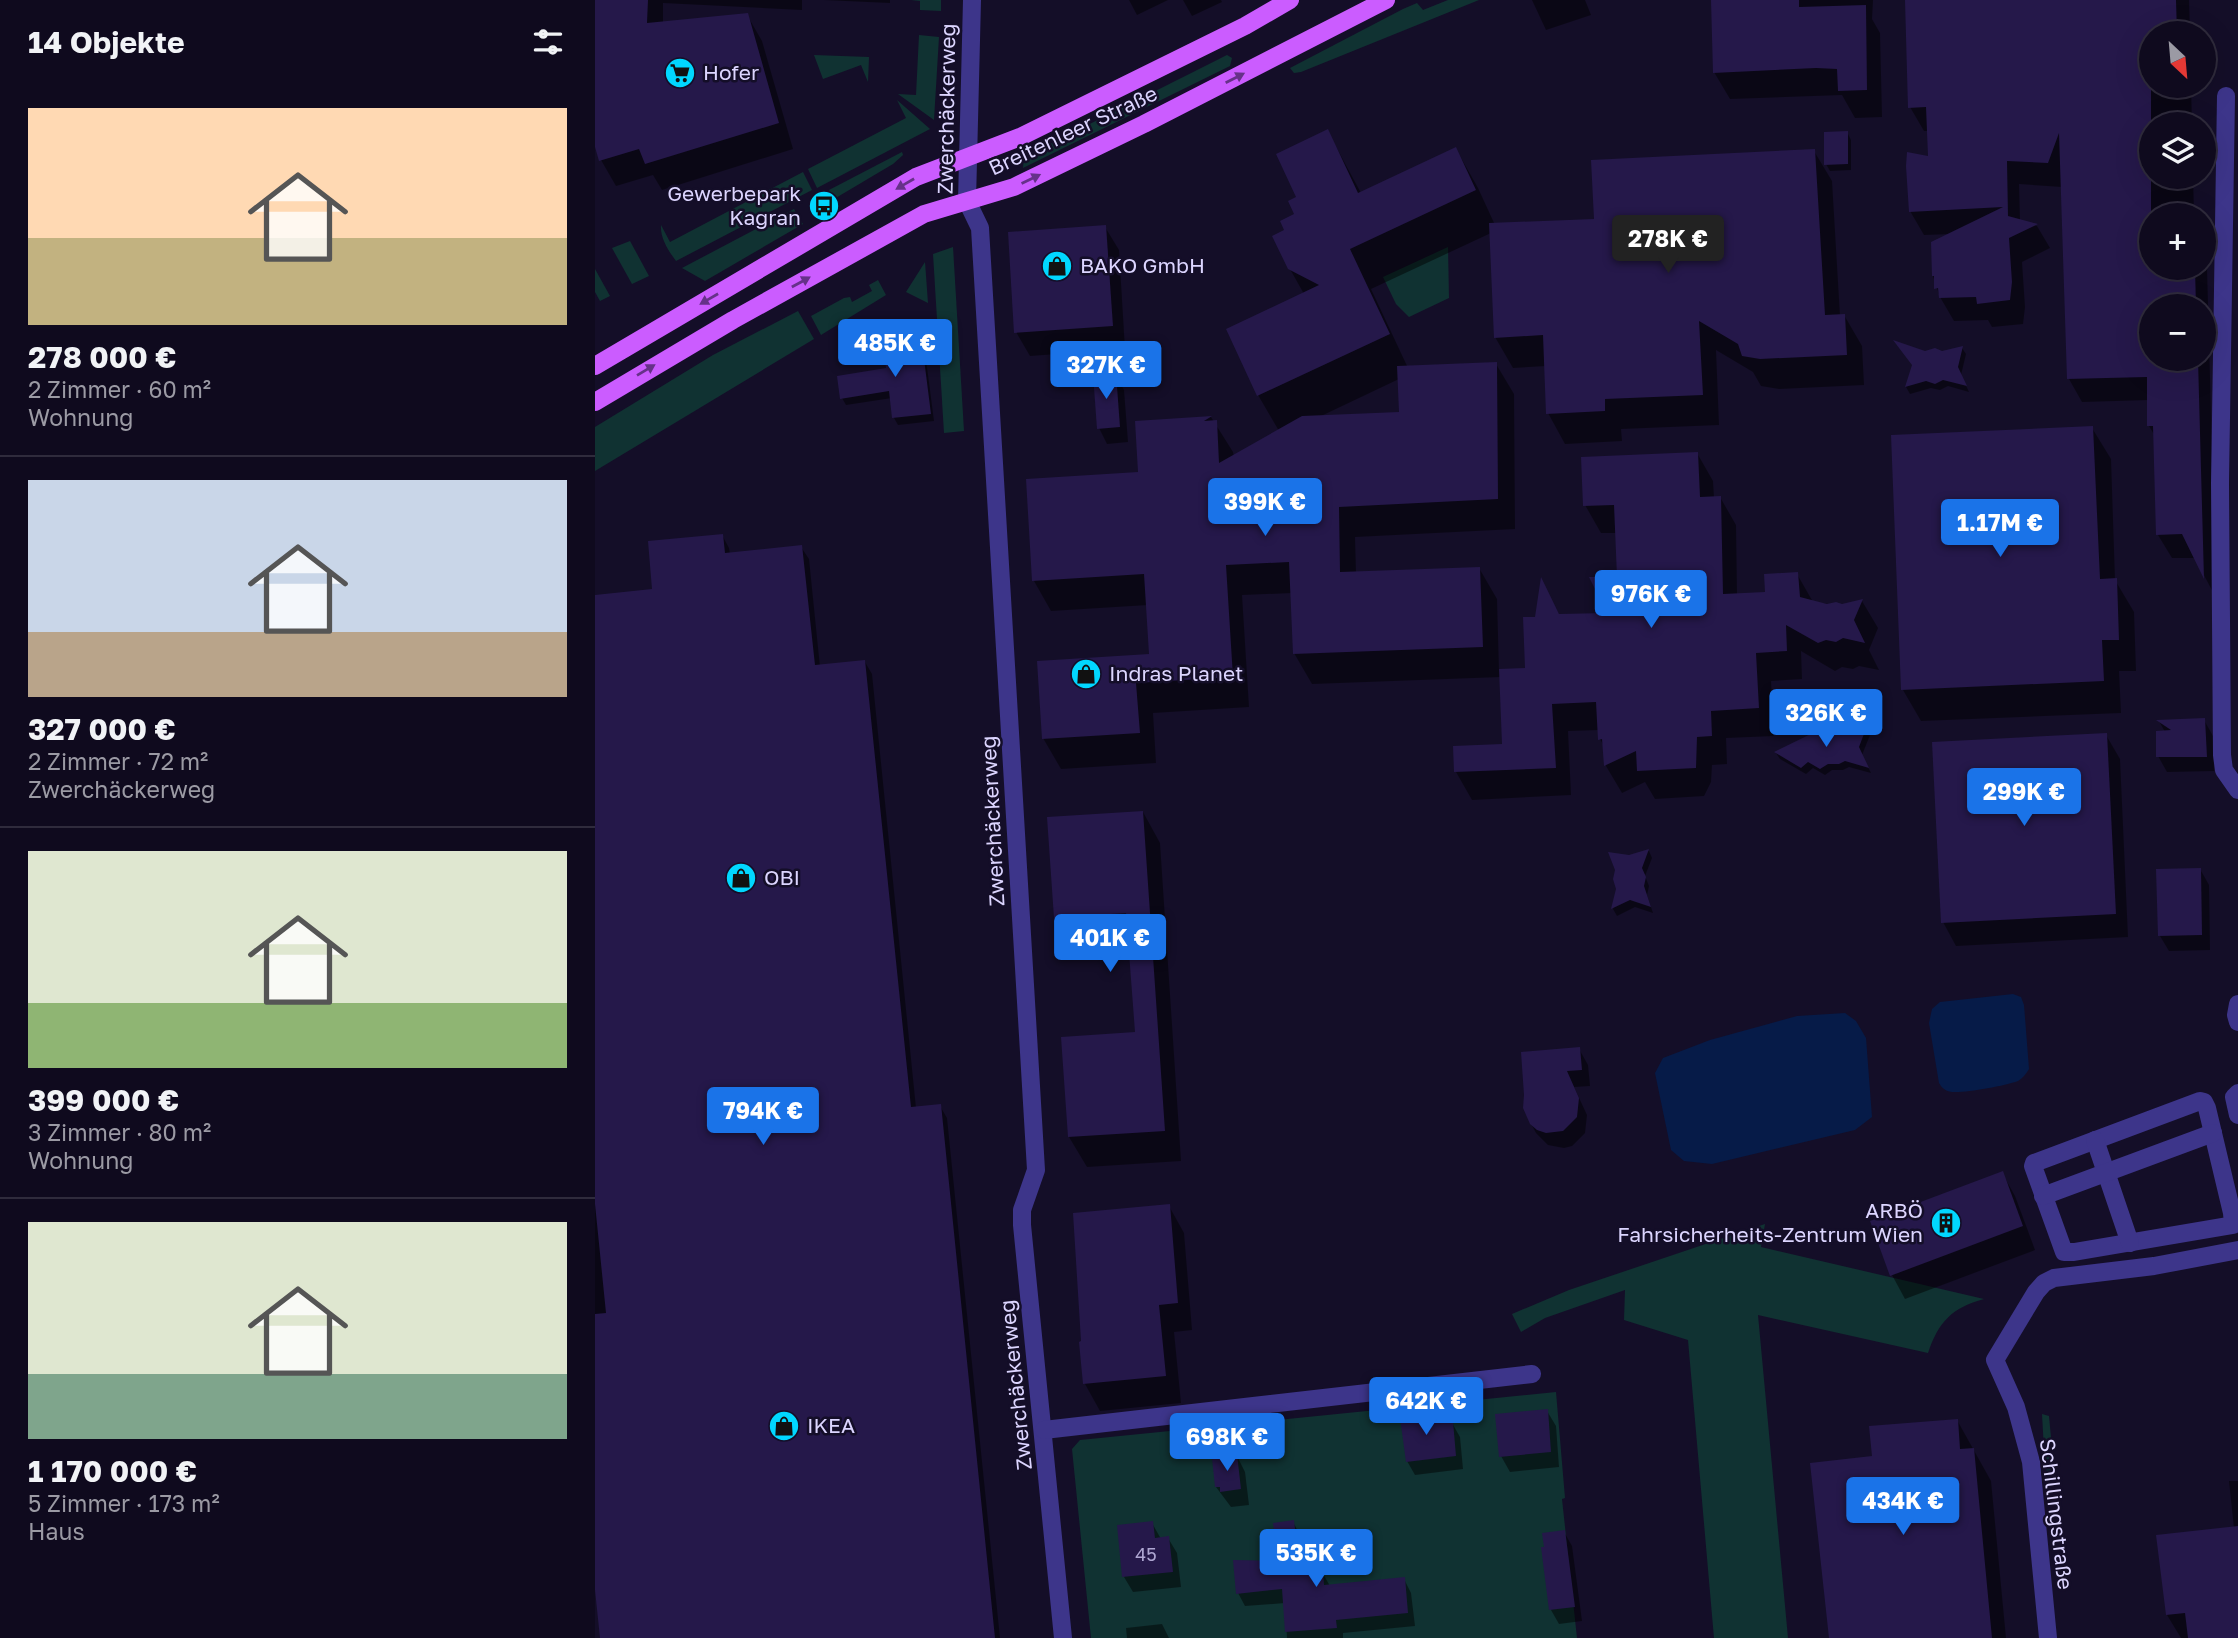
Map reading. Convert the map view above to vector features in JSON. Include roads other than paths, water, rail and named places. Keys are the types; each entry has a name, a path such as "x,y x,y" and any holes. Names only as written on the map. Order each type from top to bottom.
{"main road":[{"name":"Breitenleer Straße","path":"595,366 916,177 1020,137 1245,26 1290,0"},
{"name":"Breitenleer Straße","path":"595,402 733,320 924,214 1026,181 1145,124 1386,0"}],"street":[{"name":"Zwerchäckerweg","path":"972,0 967,201 980,228 1037,1170 1022,1210 1022,1225 1063,1638"},
{"path":"2226,96 2232,125 2223,178 2222,755 2224,770 2238,790"},
{"path":"2238,1004 2238,1022"},
{"path":"2238,1093 2234,1097 2238,1115"},
{"path":"2200,1101 2204,1102 2213,1133 2235,1212 2233,1225 2066,1253 2061,1247 2034,1163 2200,1101"},
{"path":"2043,1196 2213,1133"},
{"path":"2095,1140 2130,1243"},
{"name":"Schillingstraße","path":"2048,1638 2031,1462 2016,1407 1996,1360 2036,1292 2043,1283 2054,1278 2154,1266 2238,1250"},
{"path":"1044,1430 1532,1374"}],"water":[{"path":"2013,994 2021,997 2024,1005 2029,1069 2027,1073 2018,1081 1995,1087 1958,1092 1944,1089 1939,1083 1929,1023 1932,1009 1940,1002"},
{"path":"1845,1013 1856,1021 1866,1038 1872,1117 1855,1130 1712,1164 1684,1161 1671,1150 1655,1073 1663,1058 1710,1040 1797,1016"}],"place":[{"name":"Hofer","path":"680,73"},
{"name":"Gewerbepark Kagran","path":"824,206"},
{"name":"BAKO GmbH","path":"1057,266"},
{"name":"Indras Planet","path":"1086,674"},
{"name":"OBI","path":"741,878"},
{"name":"ARBÖ Fahrsicherheits-Zentrum Wien","path":"1946,1223"},
{"name":"IKEA","path":"784,1426"}]}
